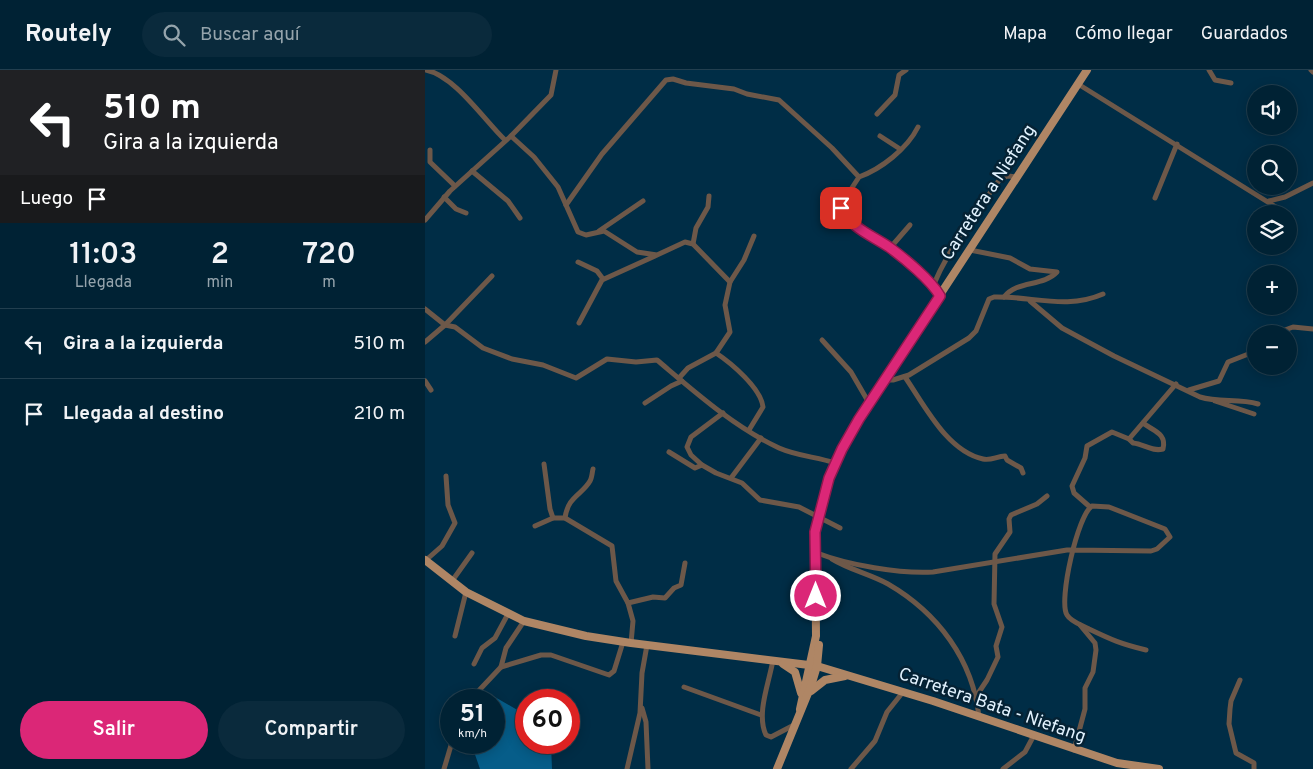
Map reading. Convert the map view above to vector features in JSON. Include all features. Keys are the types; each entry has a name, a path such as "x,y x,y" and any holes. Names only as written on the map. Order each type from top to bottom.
{"main road":[{"name":"Carretera a Niefang","path":"817,640 817,553 815,532 818,515 835,463 869,404 1087,70"},
{"name":"Carretera Bata - Niefang","path":"425,561 466,592 524,621 627,642 814,666 903,692 1117,763 1159,769"},
{"path":"777,769 814,666 813,655 817,640"},
{"path":"801,706 808,694 817,640"},
{"path":"817,640 820,654 833,671"},
{"path":"801,664 807,663 813,655"},
{"path":"775,661 795,672 799,680 801,706"},
{"path":"808,694 825,680 837,676 852,676"}],"street":[{"path":"426,70 435,72 467,98 505,140"},
{"path":"425,220 455,186 511,136 551,95 556,70"},
{"path":"877,114 892,99 899,75 906,70"},
{"path":"1209,70 1215,80 1231,83"},
{"path":"567,204 634,116 666,80 673,79 686,83 734,89 747,94 779,100 832,148 859,177"},
{"path":"1078,84 1274,205"},
{"path":"918,127 913,137 869,175 859,177 842,203 841,208 863,232 890,248 933,286 940,296"},
{"path":"511,136 538,161 558,187 578,232 587,235 599,231 643,201"},
{"path":"879,136 900,148"},
{"path":"1155,198 1177,144"},
{"path":"430,150 430,162 455,186"},
{"path":"472,171 508,201 520,218"},
{"path":"933,286 948,254 962,231 1000,179 1008,176 1017,177"},
{"path":"1269,201 1285,197 1313,183"},
{"path":"693,244 696,228 708,207 709,196"},
{"path":"444,197 456,209 466,213"},
{"path":"890,248 910,225"},
{"path":"599,231 608,234 637,252 657,255"},
{"path":"645,404 681,380 689,368 716,353 730,332 725,305 730,282 744,260 754,236"},
{"path":"579,323 592,295 603,279 685,242 693,244 730,282"},
{"path":"970,250 1009,258 1030,269 1057,272 1049,278 1009,290 1004,297"},
{"path":"577,262 597,271 603,279"},
{"path":"425,342 445,325 492,276"},
{"path":"885,380 905,377 969,338 976,331 989,299 1004,297 1073,303 1090,300 1103,294"},
{"path":"1029,300 1062,328 1114,356 1189,390 1200,397 1255,414"},
{"path":"425,309 445,325 455,327 483,348 513,359 543,365 575,378 607,359 636,362 653,358 723,413 761,438 791,452 835,463"},
{"path":"1297,327 1313,329"},
{"path":"822,340 851,372 869,404"},
{"path":"716,353 731,364 761,398 763,407 749,430"},
{"path":"1189,390 1219,381 1228,362 1247,355"},
{"path":"905,377 944,436 963,450 984,459 1005,456 1007,460 1021,468 1023,473"},
{"path":"425,381 431,390"},
{"path":"1129,439 1176,384"},
{"path":"1213,400 1244,401 1258,404"},
{"path":"723,413 696,432 688,442 691,455 702,465 742,483 760,500 799,507 818,515 840,528"},
{"path":"1090,507 1075,493 1072,486 1085,458 1087,446 1112,432 1129,439 1133,443 1143,444 1153,450 1163,448 1164,440 1162,435 1143,424"},
{"path":"731,478 761,438"},
{"path":"669,452 695,468 702,465"},
{"path":"544,464 549,510 553,518"},
{"path":"565,518 567,509 580,490 590,482 593,470"},
{"path":"425,561 441,546 455,523 448,505 446,476"},
{"path":"977,695 998,657 996,646 1001,634 1002,622 994,604 995,554 1011,532 1009,518 1011,515 1037,504 1047,496"},
{"path":"830,558 917,573 1073,550 1151,551 1157,549 1170,537 1165,529 1123,512 1098,506 1090,507"},
{"path":"1090,507 1073,550 1064,604 1067,615 1079,624 1115,643 1146,650"},
{"path":"501,667 541,655 551,655 609,675 614,671 627,642 633,621 629,603 616,581 612,546 565,518 553,518 535,526"},
{"path":"452,581 472,553"},
{"path":"817,553 886,584 912,599 935,620 957,650 969,671 977,695 979,718"},
{"path":"629,603 653,597 665,598 674,588 681,585 685,563"},
{"path":"455,636 466,592"},
{"path":"474,664 482,648 495,638 508,614"},
{"path":"480,689 501,667 506,648 524,621"},
{"path":"1074,750 1085,709 1085,688 1093,672 1096,650 1095,642 1079,624"},
{"path":"627,769 641,706 642,673 647,645"},
{"path":"775,661 761,715 763,729 766,735 771,737 794,726"},
{"path":"1241,680 1231,701 1229,724 1237,753 1254,763 1254,769"},
{"path":"684,687 761,715"},
{"path":"851,769 875,741 887,712 903,692"},
{"path":"641,706 646,722 648,769"},
{"path":"1003,769 1025,752 1033,736"},
{"path":"444,769 448,754"},
{"path":"1117,763 1129,769"}],"water":[{"path":"505,703 515,709 515,754 551,754 552,769 480,769 475,754 505,754"}],"route":[{"path":"816,596 817,553 815,532 829,478 842,449 859,419 940,296 933,286 890,248 870,237 850,220 841,208"}]}
